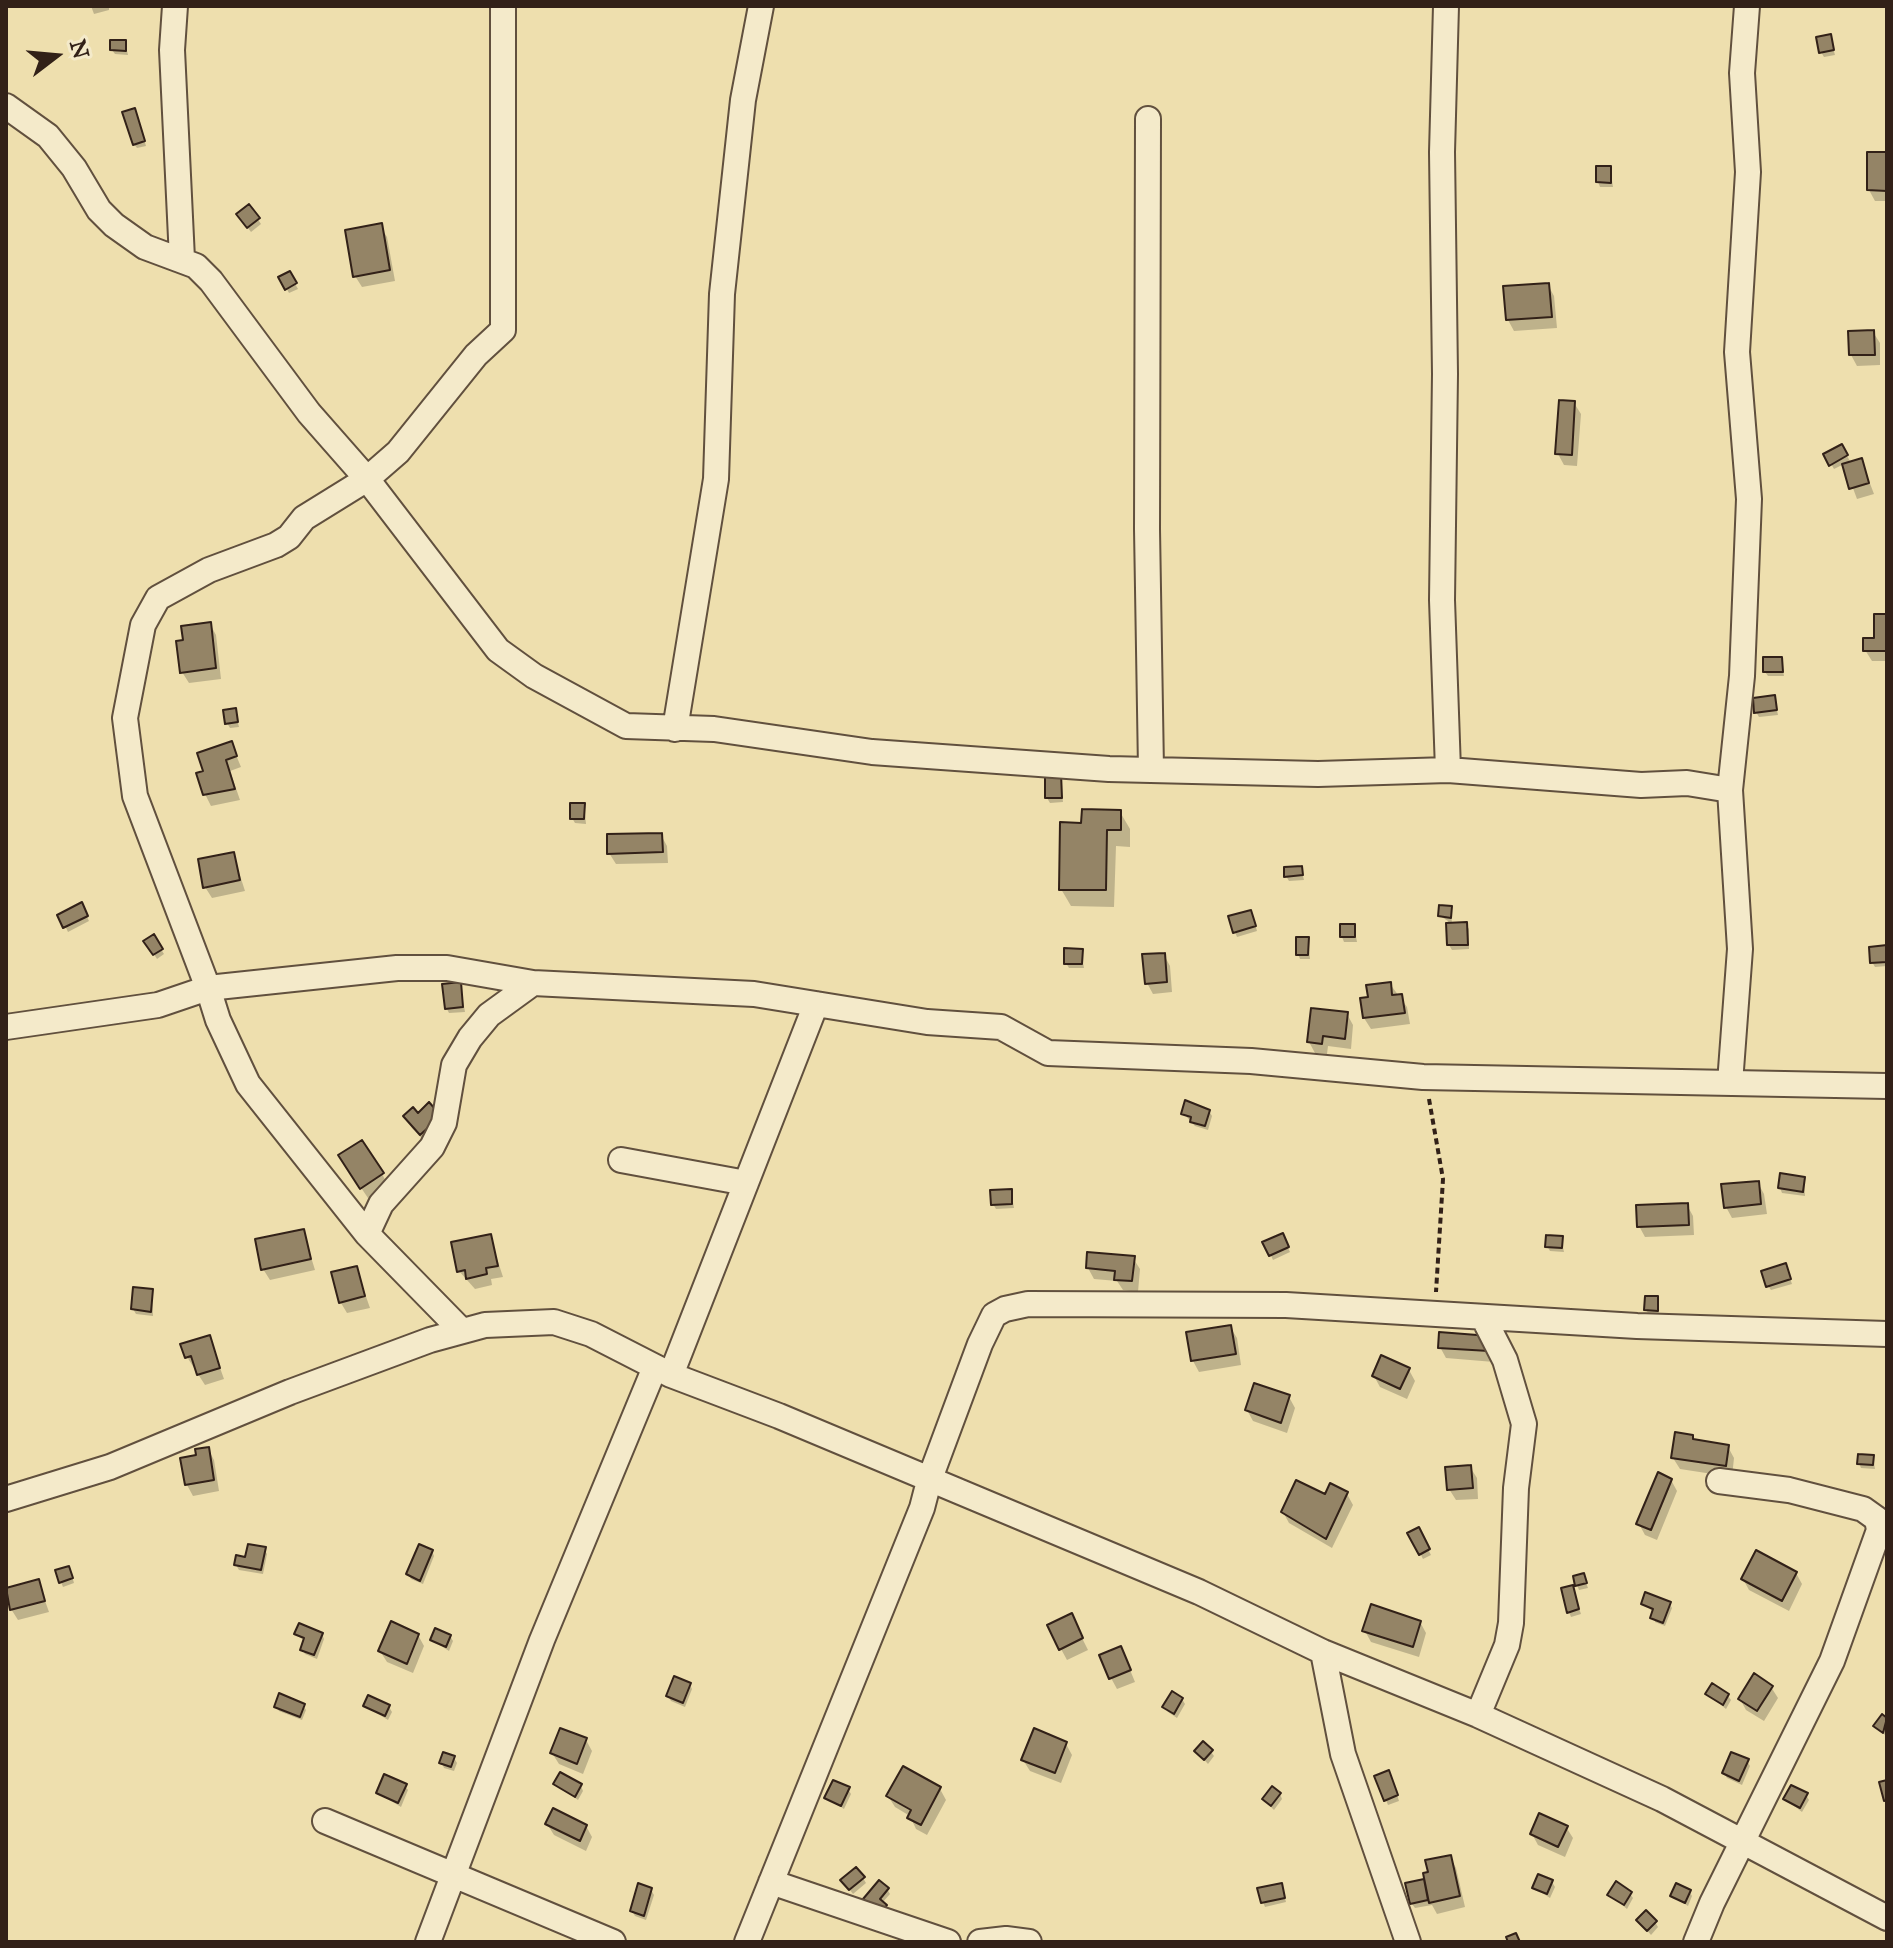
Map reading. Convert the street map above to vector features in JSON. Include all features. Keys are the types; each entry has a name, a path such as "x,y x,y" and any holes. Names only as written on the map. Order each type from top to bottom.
{"street":[{"path":"175,6 172,50 182,259"},
{"path":"462,1331 367,1234 248,1084 218,1020 135,796 125,718 143,625 158,598 209,570 276,545 289,537 304,518 367,479 398,452 476,355 503,330 503,6"},
{"path":"675,729 716,479 722,294 743,100 761,6"},
{"path":"1446,6 1442,152 1445,374 1442,600 1448,770"},
{"path":"1730,1083 1740,949 1730,790 1742,676 1749,499 1737,352 1748,172 1742,73 1747,6"},
{"path":"6,106 48,136 74,168 99,210 114,225 145,247 196,266 211,281 309,413 367,479 480,629 515,664 626,726 764,734 872,752 1151,769 1318,774 1448,770 1641,785 1687,783 1730,790"},
{"path":"1148,119 1147,529 1151,769"},
{"path":"6,1027 158,1005 208,988 397,968 447,968 533,983 754,994 927,1022 1001,1027 1048,1053 1251,1061 1423,1077 1887,1086"},
{"path":"367,1234 381,1204 432,1147 444,1123 454,1065 470,1038 489,1015 533,983"},
{"path":"428,1942 542,1640 746,1183 816,1004"},
{"path":"621,1160 746,1183"},
{"path":"747,1942 917,1521 980,1344 994,1315 1005,1309 1028,1304 1286,1305 1527,1320 1887,1334"},
{"path":"1478,1715 1507,1645 1511,1623 1516,1488 1524,1424 1505,1360 1483,1317"},
{"path":"1505,1360 1527,1320"},
{"path":"6,1499 110,1467 290,1392 462,1331 521,1321 554,1322 591,1334 663,1371 779,1416 1199,1592 1323,1652 1478,1715 1662,1799 1887,1918"},
{"path":"1698,1940 1880,1554 1877,1519 1863,1509 1789,1490 1719,1481"},
{"path":"1323,1652 1354,1793 1408,1942"},
{"path":"325,1821 613,1942"},
{"path":"771,1882 948,1942"},
{"path":"980,1942 1006,1939 1029,1942"}],"path":[{"path":"1423,1077 1443,1179 1434,1313"}],"building":[{"path":"1831,34 1834,50 1819,53 1816,37"},
{"path":"110,40 126,40 126,51 110,50"},
{"path":"135,108 145,141 133,145 122,112"},
{"path":"1867,152 1887,152 1887,191 1867,190"},
{"path":"1596,166 1611,166 1611,183 1596,182"},
{"path":"249,204 260,218 247,228 236,214"},
{"path":"382,223 390,270 353,277 345,230"},
{"path":"290,271 297,283 285,290 278,277"},
{"path":"1549,283 1552,317 1506,320 1503,286"},
{"path":"1874,330 1875,355 1849,355 1848,331"},
{"path":"1559,400 1575,401 1572,455 1555,454"},
{"path":"1842,444 1848,455 1829,466 1823,454"},
{"path":"1862,458 1869,483 1849,489 1842,464"},
{"path":"1874,614 1887,614 1887,651 1863,651 1863,638 1874,638"},
{"path":"211,622 216,668 180,673 176,641 183,640 181,626"},
{"path":"1763,657 1782,657 1783,672 1763,672"},
{"path":"1775,695 1777,710 1754,713 1753,698"},
{"path":"236,708 238,722 225,724 223,710"},
{"path":"232,741 237,756 226,760 235,789 203,795 196,773 203,771 197,753"},
{"path":"1045,773 1061,773 1062,798 1045,798"},
{"path":"570,803 585,803 584,819 570,819"},
{"path":"1082,809 1121,810 1121,830 1107,830 1106,890 1059,890 1060,822 1081,823"},
{"path":"662,833 663,852 607,854 607,834"},
{"path":"234,852 240,880 203,888 198,859"},
{"path":"1302,866 1303,875 1284,877 1284,867"},
{"path":"82,902 88,916 63,928 57,915"},
{"path":"1439,905 1452,906 1451,918 1438,916"},
{"path":"1251,910 1256,926 1233,933 1228,916"},
{"path":"1467,922 1468,945 1447,945 1446,923"},
{"path":"1340,924 1355,924 1355,937 1340,937"},
{"path":"154,934 163,949 153,955 143,941"},
{"path":"1296,937 1309,937 1308,955 1296,955"},
{"path":"1887,945 1887,962 1870,963 1869,947"},
{"path":"1064,948 1083,949 1082,964 1064,964"},
{"path":"1165,953 1167,982 1145,984 1142,954"},
{"path":"461,982 463,1007 445,1009 442,984"},
{"path":"1391,982 1392,995 1402,994 1405,1013 1363,1018 1360,998 1368,997 1366,985"},
{"path":"1311,1008 1348,1012 1345,1039 1323,1036 1322,1044 1307,1042"},
{"path":"1185,1100 1210,1110 1205,1126 1190,1122 1191,1117 1181,1114"},
{"path":"429,1102 441,1116 420,1135 403,1116 413,1107 418,1113"},
{"path":"362,1140 384,1173 360,1189 338,1155"},
{"path":"1780,1173 1805,1177 1803,1192 1778,1188"},
{"path":"1759,1181 1761,1204 1724,1208 1721,1184"},
{"path":"1012,1189 1012,1204 991,1205 990,1190"},
{"path":"1688,1203 1689,1225 1637,1227 1636,1205"},
{"path":"304,1229 311,1259 261,1270 255,1239"},
{"path":"1283,1233 1289,1247 1269,1256 1262,1242"},
{"path":"491,1234 498,1266 486,1268 487,1274 466,1279 465,1270 457,1272 451,1242"},
{"path":"1546,1235 1563,1236 1562,1248 1545,1247"},
{"path":"1087,1252 1135,1256 1132,1281 1114,1280 1115,1271 1086,1268"},
{"path":"1786,1263 1791,1279 1766,1287 1761,1271"},
{"path":"357,1266 365,1296 339,1303 331,1272"},
{"path":"133,1287 153,1289 151,1312 131,1309"},
{"path":"1645,1296 1658,1296 1658,1311 1644,1310"},
{"path":"1231,1325 1236,1354 1191,1361 1186,1332"},
{"path":"1439,1332 1490,1336 1489,1351 1438,1348"},
{"path":"210,1335 220,1368 197,1375 191,1356 185,1358 180,1344"},
{"path":"1381,1355 1410,1368 1400,1389 1372,1376"},
{"path":"1254,1383 1290,1395 1281,1423 1245,1410"},
{"path":"1675,1432 1693,1435 1693,1439 1729,1445 1726,1466 1671,1458"},
{"path":"209,1447 214,1480 185,1485 180,1458 196,1455 195,1449"},
{"path":"1858,1454 1874,1455 1873,1465 1857,1464"},
{"path":"1471,1465 1473,1488 1447,1490 1445,1467"},
{"path":"1658,1472 1672,1479 1651,1530 1636,1524"},
{"path":"1296,1480 1325,1494 1330,1483 1348,1492 1326,1539 1281,1512"},
{"path":"1419,1527 1430,1549 1419,1555 1407,1533"},
{"path":"248,1544 266,1547 261,1570 234,1565 236,1555 245,1557"},
{"path":"419,1544 433,1550 420,1581 406,1574"},
{"path":"1756,1550 1797,1572 1782,1601 1741,1579"},
{"path":"69,1566 73,1578 59,1583 55,1570"},
{"path":"1584,1573 1587,1583 1575,1586 1573,1576"},
{"path":"39,1579 45,1601 10,1610 6,1588"},
{"path":"1573,1585 1579,1609 1567,1613 1561,1588"},
{"path":"1645,1592 1671,1602 1663,1623 1650,1618 1653,1609 1641,1604"},
{"path":"1371,1604 1421,1621 1413,1647 1362,1631"},
{"path":"1072,1613 1083,1638 1059,1650 1047,1625"},
{"path":"391,1621 419,1634 407,1664 378,1651"},
{"path":"299,1623 323,1633 314,1655 300,1650 304,1638 294,1634"},
{"path":"435,1628 451,1635 446,1647 430,1640"},
{"path":"1121,1646 1131,1670 1109,1679 1099,1655"},
{"path":"1754,1673 1773,1686 1757,1711 1738,1699"},
{"path":"674,1676 691,1683 683,1703 666,1696"},
{"path":"1712,1683 1729,1694 1723,1705 1705,1694"},
{"path":"1172,1691 1183,1698 1174,1714 1162,1707"},
{"path":"279,1693 305,1704 300,1717 274,1707"},
{"path":"368,1695 390,1705 385,1716 363,1706"},
{"path":"1882,1714 1887,1718 1883,1733 1873,1726"},
{"path":"560,1728 587,1738 577,1764 550,1753"},
{"path":"1034,1728 1067,1742 1055,1773 1021,1760"},
{"path":"1203,1741 1213,1750 1204,1760 1194,1751"},
{"path":"443,1752 455,1756 451,1767 439,1763"},
{"path":"1731,1752 1749,1759 1739,1781 1722,1773"},
{"path":"903,1766 941,1787 921,1825 907,1818 911,1810 886,1796"},
{"path":"1389,1770 1398,1795 1384,1801 1374,1776"},
{"path":"560,1772 582,1784 575,1797 553,1784"},
{"path":"384,1774 407,1784 398,1803 376,1793"},
{"path":"833,1780 850,1787 841,1806 824,1798"},
{"path":"1887,1780 1887,1800 1884,1801 1879,1782"},
{"path":"1791,1785 1808,1793 1800,1808 1783,1799"},
{"path":"1272,1786 1281,1793 1271,1806 1262,1799"},
{"path":"553,1808 587,1825 580,1841 545,1824"},
{"path":"1539,1813 1568,1826 1558,1847 1530,1834"},
{"path":"1451,1855 1460,1896 1429,1903 1423,1873 1428,1872 1425,1860"},
{"path":"856,1867 865,1877 849,1890 840,1880"},
{"path":"1538,1874 1553,1880 1547,1894 1532,1888"},
{"path":"1424,1879 1428,1900 1410,1904 1405,1883"},
{"path":"879,1880 889,1888 880,1899 887,1905 880,1913 863,1899"},
{"path":"1616,1881 1632,1892 1624,1905 1607,1895"},
{"path":"638,1883 652,1888 644,1916 630,1911"},
{"path":"1282,1883 1285,1898 1261,1903 1257,1888"},
{"path":"1676,1883 1691,1890 1685,1903 1670,1896"},
{"path":"1646,1910 1657,1921 1647,1931 1636,1920"},
{"path":"1516,1933 1520,1942 1508,1942 1506,1937"}]}
